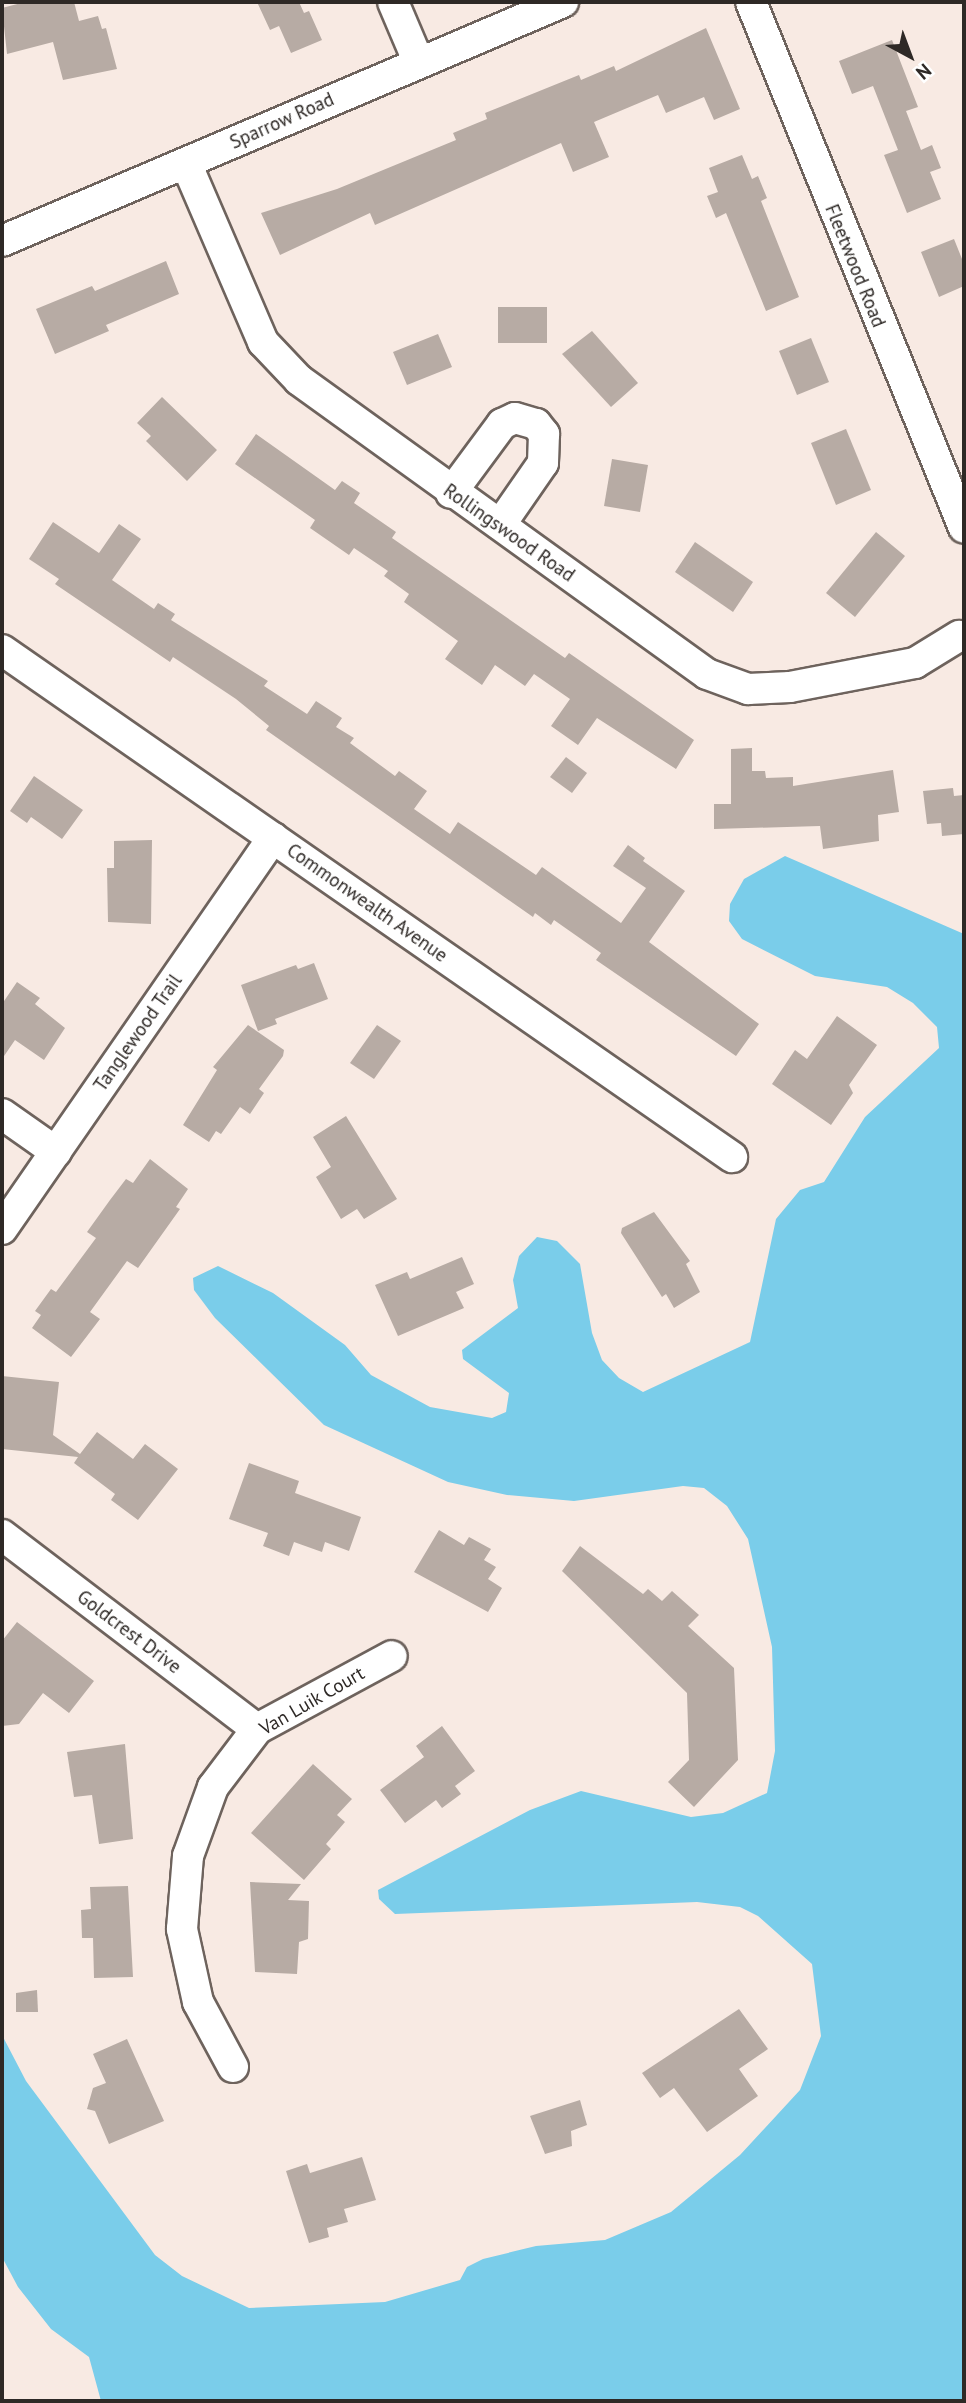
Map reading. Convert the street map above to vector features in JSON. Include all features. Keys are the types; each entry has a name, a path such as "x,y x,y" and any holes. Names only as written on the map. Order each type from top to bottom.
{"street":[{"path":"393,2 418,61"},
{"name":"Sparrow Road","path":"2,241 418,61 563,2"},
{"name":"Fleetwood Road","path":"751,2 964,528"},
{"name":"Rollingswood Road","path":"186,163 263,342 299,380 451,493 500,525 706,674 748,689 790,687 915,663 962,633"},
{"path":"451,493 502,424 515,418 536,424 544,435 543,463 500,525"},
{"name":"Commonwealth Avenue","path":"2,650 732,1157"},
{"name":"Tanglewood Trail","path":"2,1229 273,838"},
{"path":"2,1114 56,1152"},
{"name":"Goldcrest Drive","path":"2,1535 257,1729"},
{"name":"Van Luik Court","path":"233,2067 198,2002 182,1929 188,1856 209,1799 257,1729 392,1656"}],"water":[{"path":"785,856 964,934 964,2401 101,2401 89,2357 51,2329 18,2287 2,2257 2,2035 26,2081 155,2255 182,2276 249,2308 385,2302 460,2280 467,2267 483,2259 536,2246 605,2240 671,2212 740,2155 800,2090 821,2036 812,1964 758,1916 740,1907 697,1902 395,1914 379,1899 378,1890 530,1810 581,1791 691,1817 723,1813 767,1793 775,1751 772,1647 748,1539 727,1506 704,1488 683,1486 574,1501 507,1495 448,1482 324,1425 215,1318 194,1290 193,1278 218,1266 273,1293 345,1345 371,1375 430,1407 492,1418 506,1412 509,1393 463,1359 462,1350 518,1308 513,1280 519,1256 537,1237 557,1241 580,1264 592,1333 602,1360 619,1378 643,1392 750,1342 776,1219 800,1190 824,1182 865,1117 939,1048 937,1027 913,1003 887,987 815,976 742,939 729,921 730,904 744,879"}],"building":[{"path":"25,2 74,2 79,21 98,16 102,29 106,28 117,69 63,80 53,42 7,54 2,8"},
{"path":"257,2 299,2 304,13 309,11 322,40 291,53 279,26 270,30"},
{"path":"706,28 740,109 714,120 704,97 666,113 658,95 594,122 609,157 573,172 561,143 375,225 370,213 280,255 261,213 337,189 456,140 453,133 487,119 485,113 579,75 581,80 614,66 616,71"},
{"path":"892,40 918,107 906,111 921,150 932,145 941,168 930,172 941,199 907,213 884,155 898,150 873,86 852,94 839,61"},
{"path":"742,155 752,179 758,176 767,198 761,201 799,297 766,311 726,213 716,218 707,196 718,192 709,168"},
{"path":"954,239 964,264 964,286 939,297 921,252"},
{"path":"166,261 179,294 106,325 109,331 55,354 36,309 92,286 95,291"},
{"path":"498,307 547,307 547,343 498,343"},
{"path":"592,331 638,383 611,407 562,354"},
{"path":"438,334 452,367 407,385 393,352"},
{"path":"811,338 829,382 797,395 779,351"},
{"path":"162,397 217,450 187,481 146,441 151,436 137,423"},
{"path":"846,429 871,490 836,505 811,443"},
{"path":"256,434 335,490 342,481 360,493 354,503 396,532 392,538 565,658 569,653 694,740 676,769 597,718 578,745 551,726 570,699 534,674 525,686 495,665 482,685 445,659 458,641 404,602 409,594 384,576 388,571 354,548 349,555 310,528 315,520 235,464"},
{"path":"612,459 648,465 640,512 604,506"},
{"path":"53,522 99,553 119,524 141,539 112,580 154,609 158,603 175,614 171,620 268,681 264,686 307,714 316,701 342,718 336,727 354,738 350,743 395,776 399,771 427,791 414,809 450,834 458,822 536,875 542,867 621,923 646,888 613,866 628,845 645,858 643,861 685,891 649,942 759,1024 736,1056 596,960 601,953 554,920 551,925 535,913 533,917 266,730 269,726 236,699 173,657 170,662 55,584 59,579 29,559"},
{"path":"876,532 905,556 855,617 826,593"},
{"path":"695,542 753,582 733,612 675,572"},
{"path":"752,748 752,771 765,771 766,778 793,777 793,786 893,770 899,812 878,815 879,841 823,849 820,826 714,829 714,804 731,804 731,749"},
{"path":"566,757 587,773 572,793 550,777"},
{"path":"34,776 83,810 62,839 31,817 27,823 10,811"},
{"path":"953,788 954,796 964,795 964,834 942,836 941,823 927,824 923,791"},
{"path":"152,840 151,924 108,922 107,868 114,868 114,841"},
{"path":"314,963 328,999 275,1019 277,1024 258,1031 241,985 296,965 298,969"},
{"path":"17,982 40,998 35,1004 65,1028 44,1060 15,1040 2,1059 2,1004"},
{"path":"837,1016 877,1045 849,1085 853,1093 831,1125 772,1084 795,1050 807,1059"},
{"path":"248,1025 284,1050 283,1056 259,1089 264,1093 250,1114 240,1107 221,1134 216,1131 209,1142 183,1125 217,1070 213,1067"},
{"path":"377,1025 401,1041 374,1079 350,1063"},
{"path":"346,1116 397,1199 364,1219 357,1209 341,1219 316,1177 331,1167 313,1137"},
{"path":"150,1159 188,1189 176,1207 180,1209 138,1268 127,1261 90,1312 100,1319 71,1357 32,1328 41,1315 35,1311 51,1289 56,1292 96,1238 87,1232 110,1200 126,1179 133,1183"},
{"path":"654,1212 690,1261 686,1264 700,1292 674,1308 666,1294 662,1297 621,1233 622,1228"},
{"path":"462,1257 474,1284 456,1292 464,1308 398,1336 375,1285 407,1272 410,1279"},
{"path":"2,1376 59,1382 53,1435 80,1454 97,1432 133,1459 145,1444 178,1469 138,1520 111,1500 115,1494 74,1463 78,1457 2,1449"},
{"path":"249,1463 299,1481 295,1493 361,1517 349,1551 325,1542 322,1552 294,1542 289,1556 263,1546 268,1533 229,1519"},
{"path":"439,1530 464,1545 469,1537 491,1549 484,1560 496,1567 488,1579 502,1588 488,1612 414,1572"},
{"path":"580,1546 643,1594 648,1589 662,1601 672,1591 699,1615 688,1626 734,1668 738,1760 694,1807 668,1782 689,1760 687,1693 562,1571"},
{"path":"17,1622 94,1681 69,1713 43,1693 19,1724 2,1726 2,1641"},
{"path":"442,1726 475,1771 455,1786 461,1794 442,1808 436,1800 405,1823 380,1790 424,1757 416,1746"},
{"path":"125,1744 133,1839 99,1844 92,1795 74,1797 67,1752"},
{"path":"313,1764 352,1799 337,1815 345,1822 326,1844 331,1849 304,1880 251,1833"},
{"path":"250,1882 301,1884 288,1900 309,1901 308,1939 299,1942 297,1974 255,1972"},
{"path":"128,1886 133,1977 94,1978 93,1938 82,1938 81,1910 91,1909 90,1887"},
{"path":"37,1990 38,2012 16,2012 16,1993"},
{"path":"739,2009 768,2049 739,2069 758,2096 707,2132 674,2088 660,2098 642,2073"},
{"path":"127,2039 164,2121 109,2144 95,2111 87,2109 93,2088 106,2083 93,2054"},
{"path":"580,2100 587,2125 571,2131 572,2146 545,2154 530,2116"},
{"path":"362,2157 376,2200 344,2209 348,2222 327,2228 329,2237 309,2243 286,2171 307,2164 310,2173"}]}
